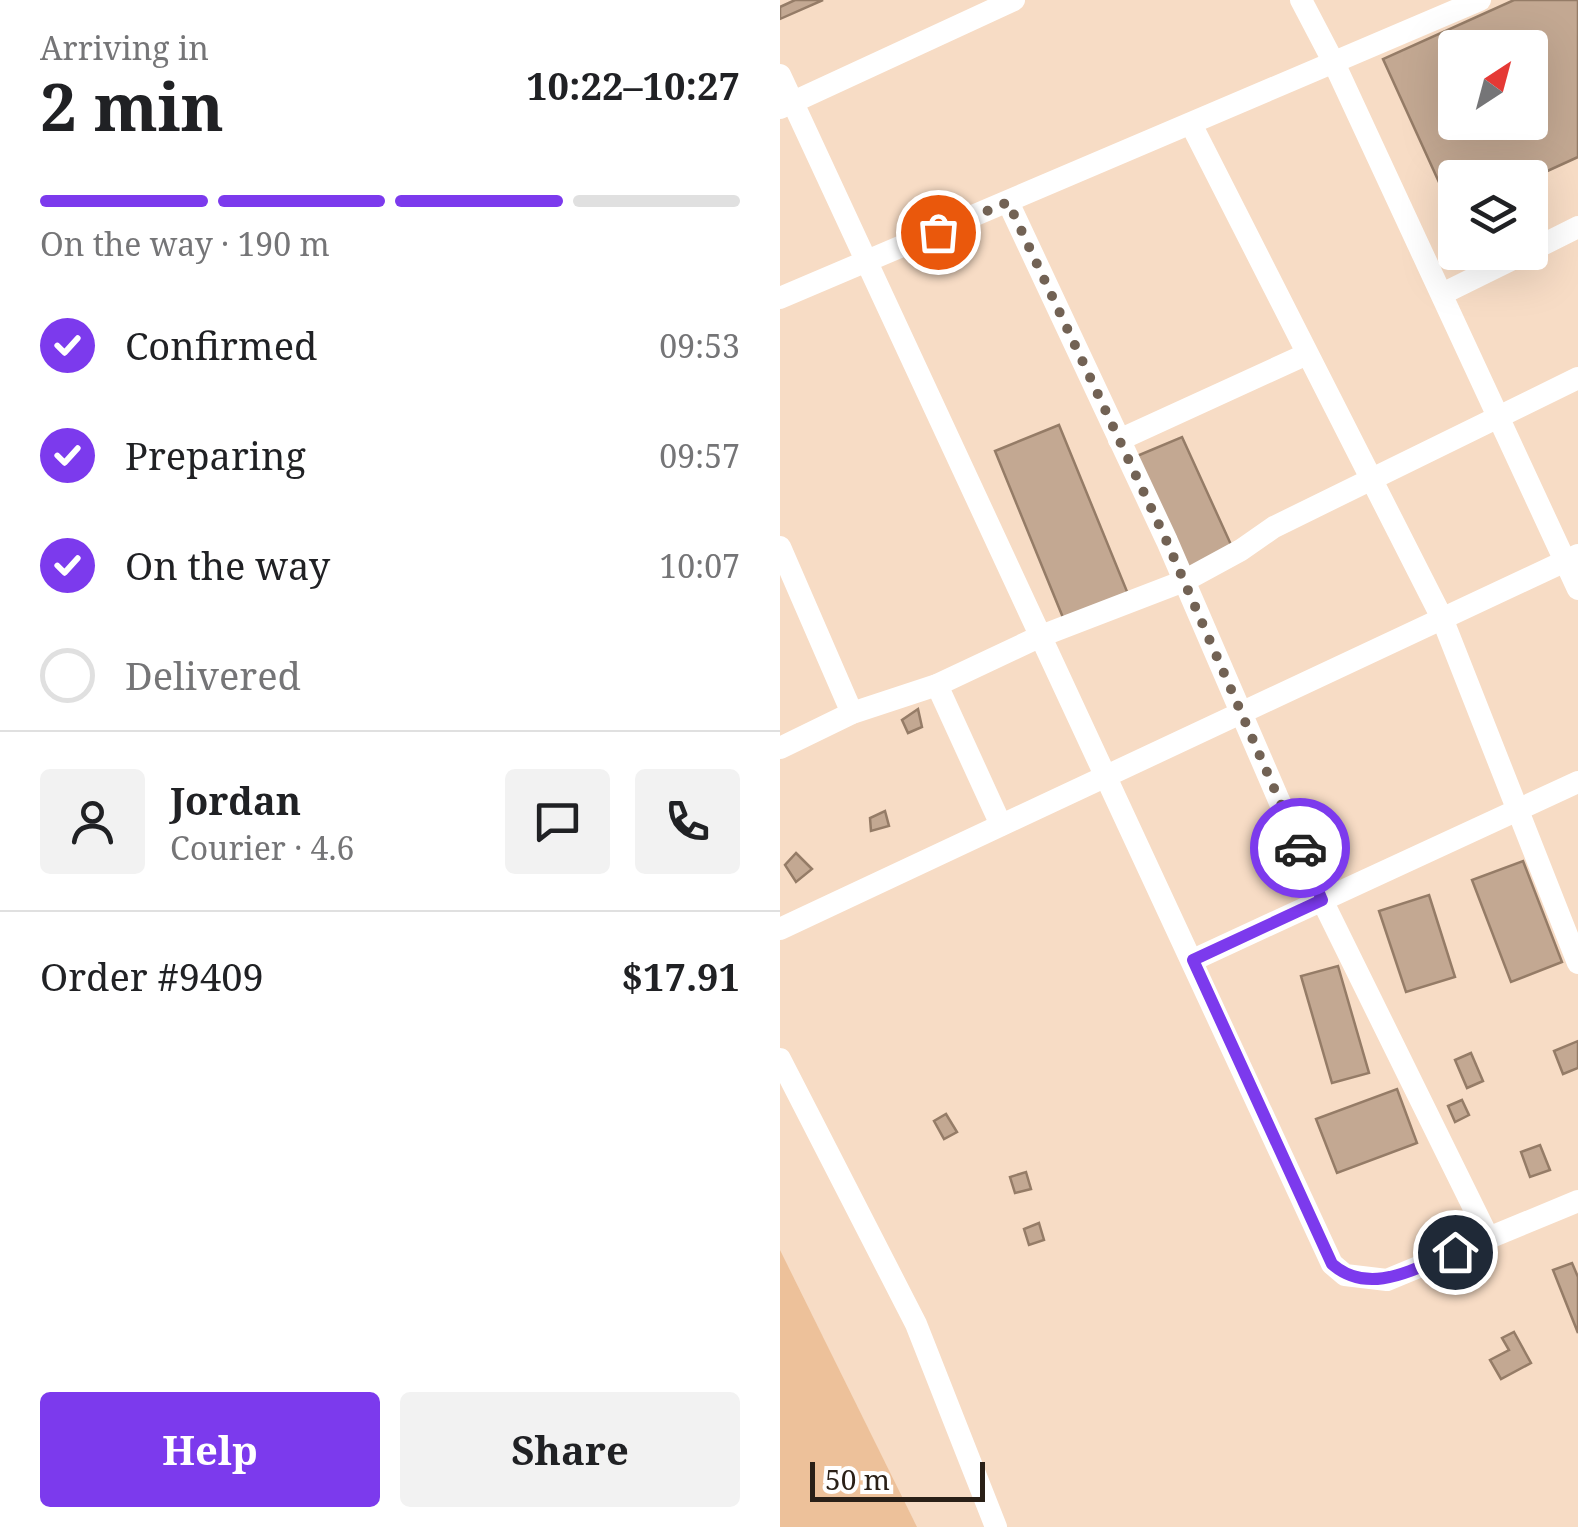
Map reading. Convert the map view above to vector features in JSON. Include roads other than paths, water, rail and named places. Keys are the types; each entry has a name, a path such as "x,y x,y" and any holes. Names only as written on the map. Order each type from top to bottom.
{"street":[{"path":"786,105 1014,0"},
{"path":"1301,0 1498,415 1572,558 1578,589"},
{"path":"780,298 1480,0"},
{"path":"780,75 786,105 867,262 1332,1264 1345,1275 1387,1280 1578,1201"},
{"path":"1191,124 1442,618 1578,962"},
{"path":"1008,202 1184,582 1322,900 1489,1238"},
{"path":"1548,242 1578,228"},
{"path":"1442,294 1491,270"},
{"path":"1120,440 1308,354"},
{"path":"780,748 852,713 937,685 1041,636 1184,582 1274,527 1370,477 1578,378"},
{"path":"780,546 852,713"},
{"path":"780,929 1572,558"},
{"path":"937,685 1001,825"},
{"path":"1193,960 1578,782"},
{"path":"780,1059 916,1324 996,1527"}]}
